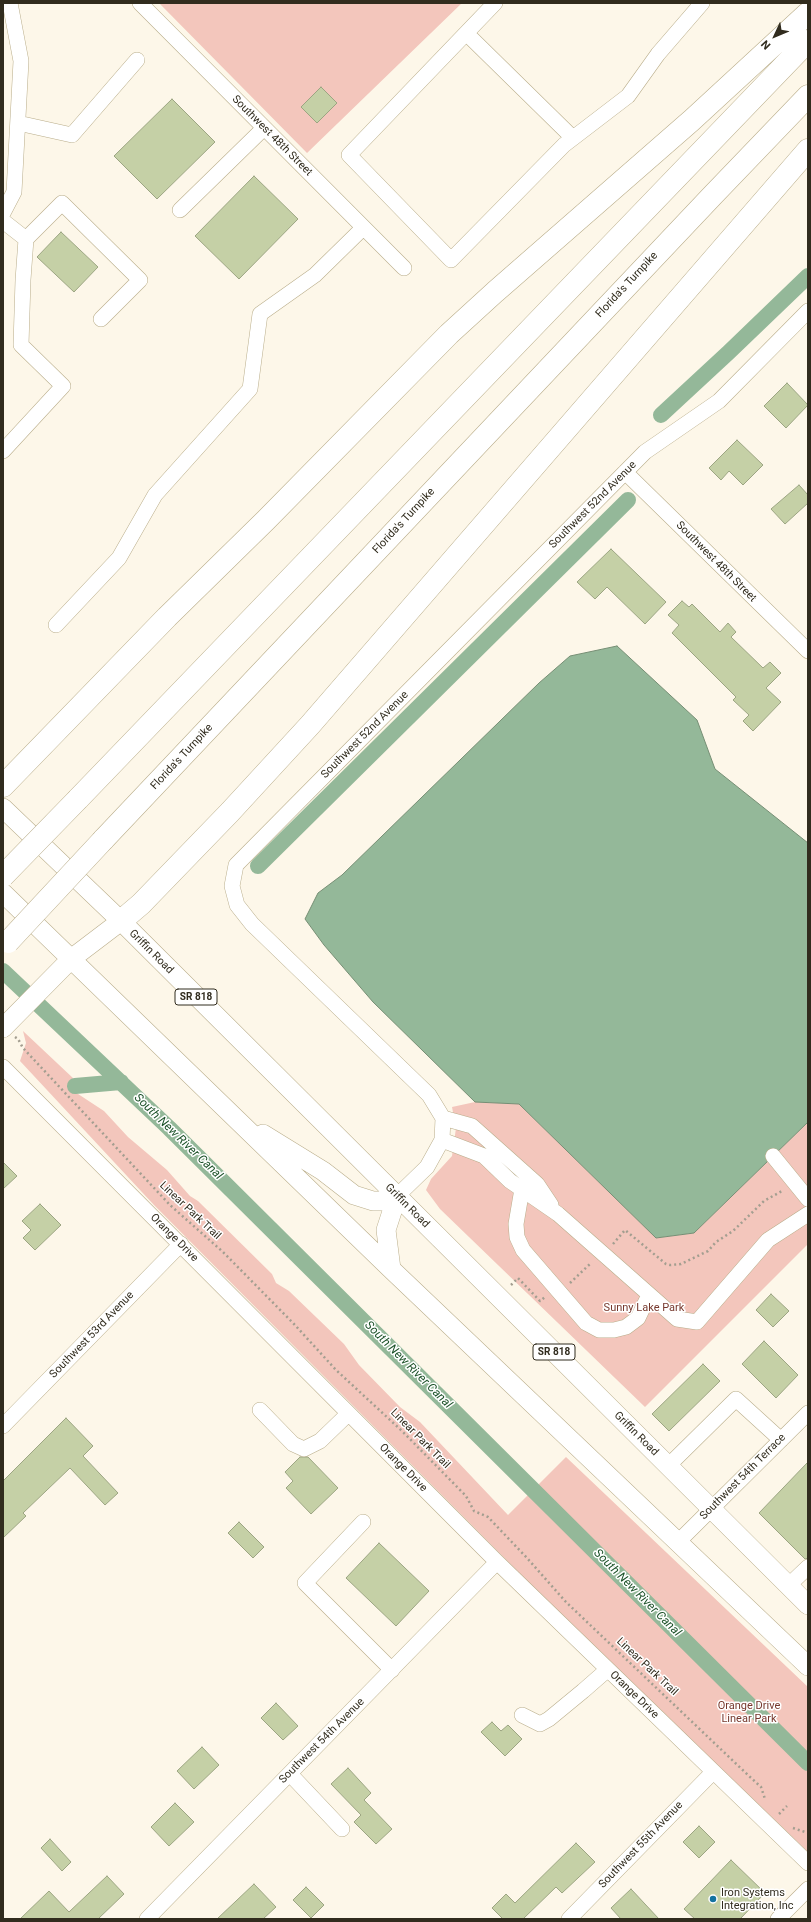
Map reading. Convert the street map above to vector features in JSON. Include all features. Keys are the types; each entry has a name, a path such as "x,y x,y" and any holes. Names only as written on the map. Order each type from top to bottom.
{"highway":[{"path":"3,786 166,617 266,520 449,334 692,120 808,13"},
{"path":"3,876 808,41"},
{"name":"Florida's Turnpike","path":"3,948 103,840 808,96"},
{"path":"121,922 141,904 230,812 310,725 808,150"}],"main road":[{"name":"Griffin Road","path":"3,808 121,922 808,1605"},
{"path":"3,893 391,1269 808,1666"},
{"path":"7,1024 71,959 121,922"},
{"path":"230,1113 323,1171 354,1195 373,1201 383,1201 397,1196"},
{"path":"391,1269 386,1230 397,1196"}],"street":[{"path":"3,213 14,192 21,61 10,3"},
{"name":"Southwest 48th Street","path":"140,3 404,268"},
{"path":"495,3 349,155 451,260 564,145 628,96 658,54 702,3"},
{"path":"466,32 573,138"},
{"path":"18,123 72,135 137,60"},
{"path":"180,210 264,128"},
{"path":"3,451 63,386 22,345 23,280 26,239 62,203 140,280 101,319"},
{"path":"3,221 26,239"},
{"path":"56,625 119,558 155,495 250,389 260,314 315,275 363,228"},
{"name":"Southwest 52nd Avenue","path":"443,1118 429,1095 252,924 237,905 232,886 236,865 645,452 719,401 808,311"},
{"name":"Southwest 48th Street","path":"625,472 808,651"},
{"name":"Orange Drive","path":"3,1067 497,1562 808,1863"},
{"path":"397,1196 427,1167 442,1140 443,1118 472,1126 537,1184 558,1214"},
{"path":"442,1140 484,1156 510,1181 558,1214 677,1319 697,1322 768,1240 808,1214"},
{"path":"773,1156 808,1198"},
{"path":"522,1189 516,1224 517,1237 520,1244 523,1250 586,1323 599,1330 614,1330 626,1326 638,1318 649,1294"},
{"name":"Southwest 53rd Avenue","path":"3,1426 181,1244"},
{"path":"668,1466 736,1399 781,1440"},
{"path":"260,1410 293,1444 304,1449 320,1441 348,1414"},
{"name":"Southwest 54th Terrace","path":"678,1542 808,1413"},
{"path":"363,1522 305,1582 392,1670"},
{"name":"Southwest 54th Avenue","path":"147,1919 497,1562"},
{"path":"788,1586 808,1567"},
{"path":"522,1715 540,1724 549,1719 584,1691 607,1670"},
{"name":"Southwest 55th Avenue","path":"569,1919 713,1772"},
{"path":"290,1774 342,1829"},
{"path":"778,1919 808,1889"}],"path":[{"name":"Linear Park Trail","path":"18,1039 23,1048 170,1205 223,1252 294,1324 336,1370 402,1431 466,1496 474,1511 488,1517 566,1602 761,1787 766,1802"},
{"path":"612,1246 626,1230 666,1264 681,1264 702,1255 733,1231 764,1201 796,1184"},
{"path":"568,1285 593,1262"},
{"path":"511,1284 518,1278 540,1301 547,1295"},
{"path":"778,1814 786,1806"},
{"path":"774,1810 782,1818"},
{"path":"790,1826 808,1833"}],"green space":[{"path":"159,3 462,3 307,153"},
{"name":"Orange Drive Linear Park","path":"23,1031 74,1079 75,1092 104,1111 128,1137 167,1170 190,1196 198,1201 272,1274 276,1283 289,1291 344,1344 359,1365 400,1407 420,1422 508,1515 566,1457 808,1687 808,1852 557,1611 154,1205 20,1061 26,1043"},
{"name":"Sunny Lake Park","path":"475,1102 519,1104 656,1238 694,1233 808,1122 808,1244 645,1407 440,1209 426,1190 431,1179 452,1156 456,1128 452,1107"}],"shaded area":[{"path":"617,646 697,720 715,769 808,843 808,1122 694,1233 656,1238 519,1104 475,1102 373,1002 324,945 305,919 318,893 342,875 539,683 570,656"}],"building":[{"path":"321,87 337,103 317,123 301,107"},
{"path":"172,99 215,142 157,199 114,156"},
{"path":"254,176 298,219 239,279 195,236"},
{"path":"61,232 98,267 74,292 37,257"},
{"path":"787,383 808,405 786,428 764,406"},
{"path":"737,440 763,465 743,485 729,471 721,480 709,468"},
{"path":"799,485 808,495 808,503 785,524 771,509"},
{"path":"611,549 666,602 645,624 607,587 595,599 577,582"},
{"path":"682,601 689,607 692,604 720,632 728,623 736,632 731,637 763,668 770,662 781,673 766,688 781,702 753,731 743,721 749,715 733,700 736,697 672,633 679,625 668,615"},
{"path":"3,1162 17,1176 3,1189"},
{"path":"40,1204 61,1225 35,1250 23,1238 31,1230 22,1221"},
{"path":"771,1294 789,1311 773,1327 756,1310"},
{"path":"764,1341 798,1375 776,1398 742,1364"},
{"path":"703,1364 720,1381 669,1431 652,1414"},
{"path":"66,1418 93,1446 83,1456 118,1493 105,1505 70,1468 23,1513 26,1516 3,1538 3,1481"},
{"path":"300,1457 308,1457 338,1488 311,1514 286,1488 293,1481 285,1472"},
{"path":"808,1462 808,1558 805,1559 759,1513"},
{"path":"239,1522 264,1547 253,1558 228,1533"},
{"path":"379,1543 429,1591 396,1626 346,1578"},
{"path":"276,1703 298,1726 283,1740 261,1718"},
{"path":"492,1722 501,1731 508,1725 522,1739 505,1756 481,1732"},
{"path":"202,1747 219,1765 194,1789 177,1771"},
{"path":"348,1768 371,1793 364,1800 392,1829 376,1844 354,1822 361,1815 331,1784"},
{"path":"175,1803 194,1822 169,1846 151,1827"},
{"path":"699,1826 715,1842 699,1858 683,1842"},
{"path":"50,1839 71,1862 62,1871 41,1848"},
{"path":"576,1843 595,1862 562,1893 556,1887 523,1919 503,1919 492,1908 506,1894 515,1903"},
{"path":"731,1860 765,1893 740,1919 695,1919 684,1909"},
{"path":"107,1876 124,1894 98,1919 20,1919 49,1891 69,1912"},
{"path":"254,1884 276,1907 263,1919 217,1919"},
{"path":"306,1887 324,1905 311,1918 293,1900"},
{"path":"631,1889 659,1919 621,1919 611,1908"}],"waterway":[{"path":"661,415 808,276"},
{"path":"258,866 628,500"},
{"name":"South New River Canal","path":"3,971 169,1128 808,1763"},
{"path":"75,1086 121,1082"}],"place":[{"name":"Iron Systems Integration, Inc","path":"713,1899"}]}
